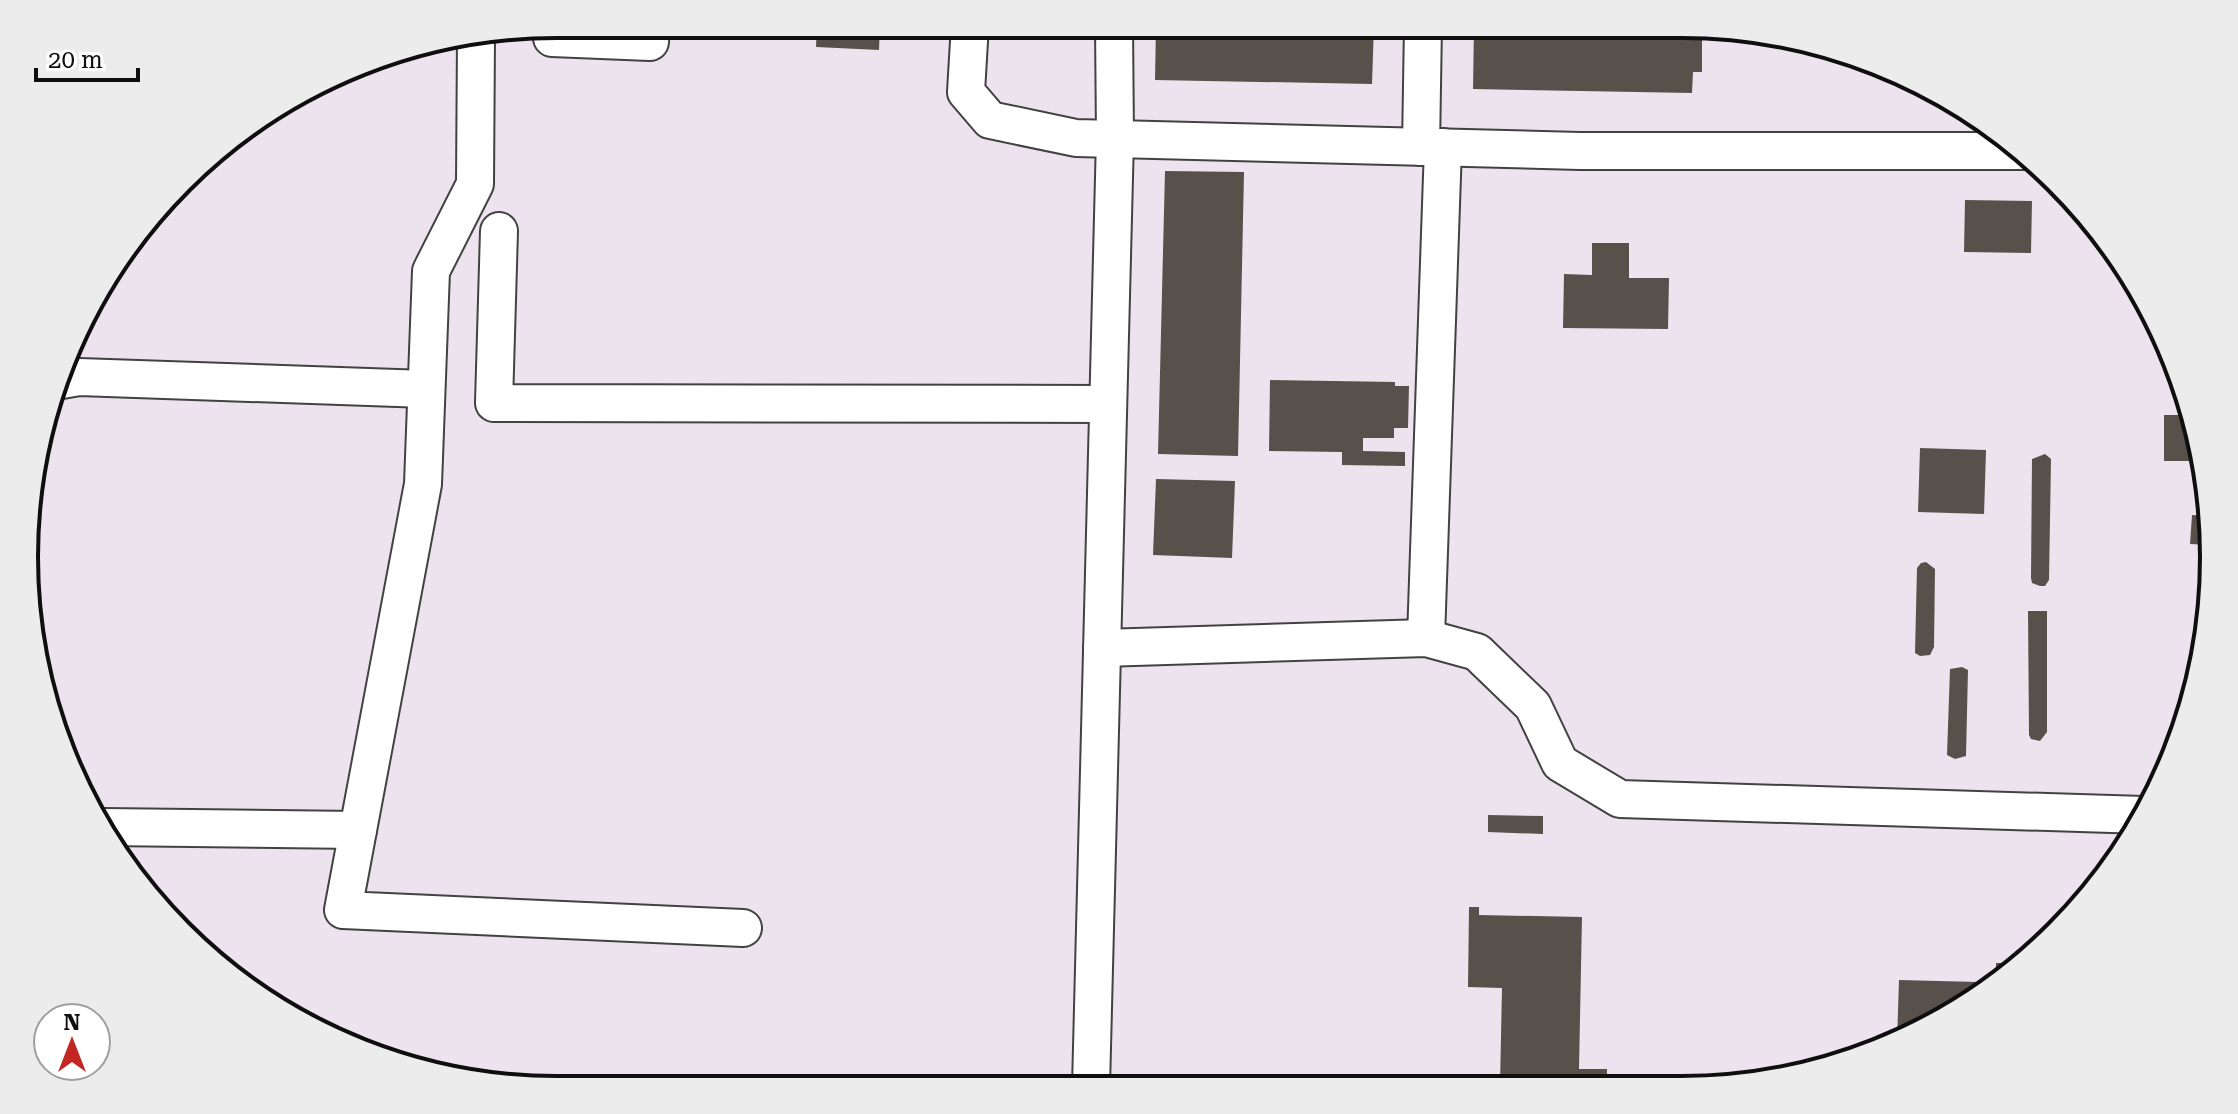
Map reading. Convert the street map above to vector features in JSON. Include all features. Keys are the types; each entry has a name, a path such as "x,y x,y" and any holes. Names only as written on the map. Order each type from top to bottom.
{"lane":[{"path":"554,38 650,42 650,38"},
{"path":"969,38 966,92 990,120 1076,138 1580,151 2004,151"},
{"path":"1091,1076 1115,138 1114,38"},
{"path":"1424,38 1432,147 1426,638"},
{"path":"476,44 475,184 431,271 423,484 343,910 743,928"},
{"path":"499,231 494,403 1108,404"},
{"path":"70,379 426,389"},
{"path":"1102,648 1426,638 1477,652 1533,706 1560,763 1620,799 2131,815"},
{"path":"115,827 358,830"}],"shaded area":[{"path":"1681,38 1749,42 1782,48 1880,78 1969,125 2048,190 2113,269 2160,358 2190,456 2196,489 2200,557 2196,625 2190,658 2160,756 2130,816 2093,873 2048,924 1997,969 1940,1006 1880,1036 1815,1058 1749,1072 1681,1076 557,1076 489,1072 456,1066 358,1036 269,989 215,947 145,873 108,816 78,756 48,658 39,591 42,489 66,390 92,327 145,241 190,190 241,145 327,92 423,56 489,42 523,39"}],"building":[{"path":"816,38 879,38 879,50 816,47"},
{"path":"1156,38 1374,38 1372,84 1155,80"},
{"path":"1474,38 1702,39 1702,72 1693,72 1692,93 1473,89"},
{"path":"1165,171 1244,172 1238,456 1158,454"},
{"path":"1965,200 2032,201 2031,253 1964,252"},
{"path":"1592,243 1629,243 1629,278 1669,278 1668,329 1563,328 1564,274 1592,275"},
{"path":"1270,380 1395,382 1395,386 1409,386 1408,428 1394,428 1394,438 1363,438 1363,451 1405,452 1405,466 1342,465 1342,452 1269,451"},
{"path":"2164,415 2180,415 2191,461 2164,461"},
{"path":"1920,448 1986,450 1984,514 1918,512"},
{"path":"2045,454 2051,459 2049,580 2045,586 2040,586 2032,583 2031,578 2032,459"},
{"path":"1156,479 1235,481 1232,558 1153,555"},
{"path":"2192,515 2198,515 2200,544 2190,544"},
{"path":"1926,562 1935,569 1934,647 1930,655 1920,656 1915,653 1917,568"},
{"path":"2028,611 2047,611 2047,732 2040,741 2031,739 2029,735"},
{"path":"1962,667 1968,670 1966,756 1955,759 1947,755 1950,669"},
{"path":"1488,815 1543,816 1543,834 1488,832"},
{"path":"1469,907 1479,907 1479,915 1582,917 1579,1069 1607,1069 1607,1076 1500,1076 1502,988 1468,987"},
{"path":"1899,980 1978,982 1940,1006 1897,1028"}]}
